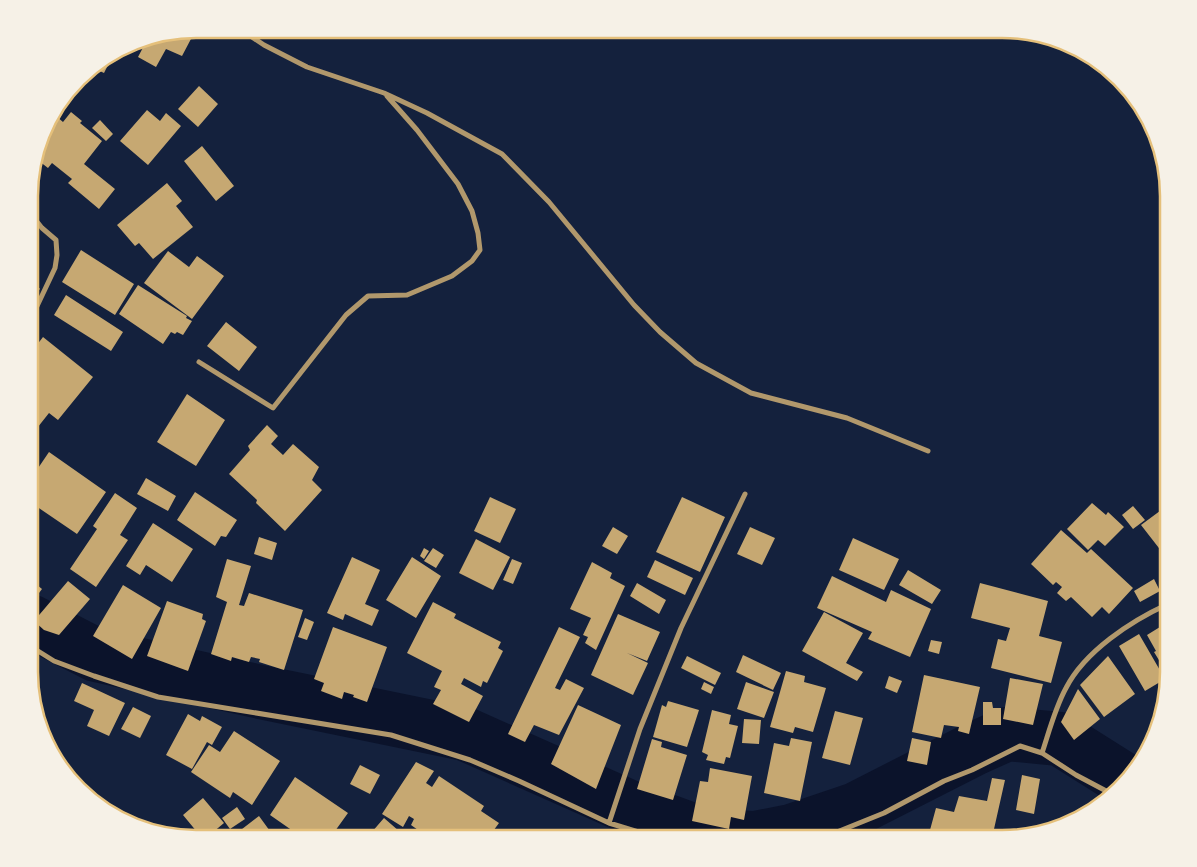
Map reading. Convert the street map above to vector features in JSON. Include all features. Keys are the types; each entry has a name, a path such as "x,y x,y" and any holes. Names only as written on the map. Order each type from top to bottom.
{"street":[{"path":"254,38 307,67 384,93 427,113 502,154 549,202 634,305 660,332 696,363 751,393 847,418 928,451"},
{"path":"199,362 273,408 346,316 368,296 407,295 452,276 472,261 480,250 472,211 458,184 384,93"},
{"path":"38,223 56,240 57,255 54,268 38,303"},
{"path":"609,823 640,730 681,628 745,494"},
{"path":"1042,753 1066,688 1080,666 1104,644 1159,609"},
{"path":"38,651 54,661 158,697 391,735 470,760 519,780 609,823 630,830"},
{"path":"843,830 884,814 944,781 972,770 1020,746 1042,753 1076,775 1106,790"}],"building":[{"path":"191,38 182,56 166,49 156,67 138,57 145,46 165,41"},
{"path":"108,64 104,73 98,70"},
{"path":"199,86 218,104 198,127 178,109"},
{"path":"147,110 160,121 166,113 181,126 148,165 120,141"},
{"path":"71,112 82,121 80,123 102,141 84,164 115,189 99,209 68,183 72,179 52,163 48,168 42,163 46,145 58,118 63,122"},
{"path":"100,120 113,134 106,141 92,128"},
{"path":"202,146 234,186 216,201 184,161"},
{"path":"167,183 182,201 176,206 193,227 153,259 139,243 135,246 117,225"},
{"path":"81,250 134,284 115,315 62,282"},
{"path":"168,251 189,267 197,256 224,276 192,319 144,283"},
{"path":"138,285 192,321 183,335 171,332 163,344 119,314"},
{"path":"66,295 123,332 111,351 54,315"},
{"path":"226,322 257,347 239,371 207,346"},
{"path":"43,337 93,377 58,420 49,413 38,427 38,344"},
{"path":"187,394 225,420 196,466 157,442"},
{"path":"267,425 278,436 271,444 283,455 293,444 319,467 312,480 322,490 285,531 256,503 257,500 229,474 250,450 248,446"},
{"path":"49,452 106,492 77,534 38,507 38,468"},
{"path":"146,478 176,496 168,511 137,494"},
{"path":"195,492 237,520 226,537 221,536 215,546 177,520"},
{"path":"115,493 137,508 120,535 128,540 96,587 70,569 97,529 93,526"},
{"path":"490,497 516,509 500,543 474,531"},
{"path":"682,497 725,517 700,572 656,552"},
{"path":"1092,503 1106,515 1108,512 1124,527 1105,546 1098,540 1088,550 1067,529"},
{"path":"1133,506 1145,520 1133,529 1122,515"},
{"path":"1159,512 1159,548 1141,525"},
{"path":"153,523 193,549 172,582 146,565 140,575 126,566"},
{"path":"613,527 628,536 617,554 602,546"},
{"path":"750,527 775,538 762,565 737,554"},
{"path":"1061,530 1087,553 1091,549 1133,588 1109,614 1102,607 1092,617 1071,597 1066,601 1057,593 1062,587 1056,582 1053,585 1031,564"},
{"path":"259,537 277,543 272,560 254,554"},
{"path":"853,538 899,559 884,590 839,570"},
{"path":"476,539 510,557 493,590 459,573"},
{"path":"424,548 429,551 424,559 420,556"},
{"path":"433,548 444,555 436,568 424,561"},
{"path":"352,557 380,570 365,604 379,610 372,626 345,614 343,620 327,613"},
{"path":"412,557 441,576 416,618 386,600"},
{"path":"227,559 251,566 239,605 244,606 249,593 303,610 284,670 259,662 260,659 251,657 249,662 232,657 231,661 211,654 227,602 216,597"},
{"path":"512,559 522,563 513,584 503,580"},
{"path":"655,560 693,578 685,595 647,577"},
{"path":"592,562 612,573 610,578 625,586 596,650 585,643 588,637 583,635 591,618 570,609"},
{"path":"908,570 941,590 932,604 899,585"},
{"path":"832,576 886,602 891,590 931,609 910,657 868,639 872,632 817,608"},
{"path":"1154,579 1159,589 1159,592 1140,602 1134,591"},
{"path":"68,581 90,599 59,635 44,630 38,625 38,616"},
{"path":"637,583 666,600 659,614 630,596"},
{"path":"980,583 1048,601 1039,636 1062,642 1051,683 991,668 998,639 1006,641 1010,628 971,618"},
{"path":"123,585 161,608 132,659 93,636"},
{"path":"38,586 42,589 38,594"},
{"path":"167,601 203,614 202,619 206,621 188,671 147,656"},
{"path":"433,602 456,614 454,618 501,642 498,648 503,651 487,683 483,681 481,687 464,678 461,684 483,696 469,722 433,704 441,690 434,687 442,671 407,653"},
{"path":"824,612 863,633 846,663 863,672 857,681 802,651"},
{"path":"618,614 660,632 647,661 627,653 648,663 633,695 591,675"},
{"path":"305,618 314,622 307,640 298,637"},
{"path":"333,627 387,647 367,702 344,692 342,699 321,691 324,683 314,679"},
{"path":"559,627 580,637 555,688 560,690 566,679 584,688 559,735 534,725 525,742 508,734"},
{"path":"1159,628 1159,660 1154,652 1156,651 1147,635"},
{"path":"1139,634 1159,669 1159,683 1145,691 1119,646"},
{"path":"931,640 942,642 939,654 928,651"},
{"path":"743,655 781,673 773,690 736,672"},
{"path":"687,656 721,673 715,685 681,668"},
{"path":"1108,656 1135,694 1104,717 1080,685"},
{"path":"786,671 805,676 804,682 826,688 813,732 795,727 793,733 770,727"},
{"path":"924,675 980,687 969,734 958,731 959,727 944,725 941,738 912,732"},
{"path":"889,676 902,681 897,693 885,688"},
{"path":"1010,678 1043,684 1033,725 1003,719"},
{"path":"704,682 714,687 711,694 701,689"},
{"path":"746,682 774,692 764,718 737,709"},
{"path":"82,683 125,703 109,736 87,726 94,710 74,701"},
{"path":"1078,689 1100,719 1074,740 1061,722"},
{"path":"668,701 699,710 687,747 653,737 662,705 666,707"},
{"path":"983,702 992,702 993,708 1001,708 1001,725 983,725"},
{"path":"578,705 621,725 596,789 551,764"},
{"path":"133,707 151,716 140,738 121,729"},
{"path":"712,710 731,715 729,724 738,726 730,758 726,757 724,764 706,760 708,755 702,752"},
{"path":"835,711 863,718 850,765 822,758"},
{"path":"188,714 200,721 202,716 222,727 212,745 207,742 192,769 166,755"},
{"path":"744,719 761,720 759,744 742,743"},
{"path":"234,731 280,761 252,805 233,792 230,798 191,772 209,745 220,752"},
{"path":"791,738 812,742 800,801 764,793 774,743 789,746"},
{"path":"912,738 931,742 927,765 907,761"},
{"path":"652,739 662,742 661,747 687,755 673,800 637,789"},
{"path":"416,762 434,771 426,783 432,787 439,776 484,806 481,811 499,823 494,829 417,829 411,825 414,819 409,816 403,827 382,814"},
{"path":"360,765 380,775 370,794 350,784"},
{"path":"710,768 752,776 744,820 731,817 729,829 692,821 700,781 708,782"},
{"path":"1022,775 1040,779 1034,814 1016,810"},
{"path":"295,777 348,813 336,829 290,829 270,815"},
{"path":"992,778 1005,780 994,830 930,830 936,808 954,812 959,796 987,801"},
{"path":"203,798 224,823 217,829 195,829 183,815"},
{"path":"237,807 245,819 230,829 222,818"},
{"path":"259,816 269,829 242,829"},
{"path":"384,818 397,829 374,829"}],"waterway":[{"path":"38,625 96,655 256,691 465,734 627,806 691,830"},
{"path":"795,830 856,809 1007,734 1060,739 1119,776"}]}
